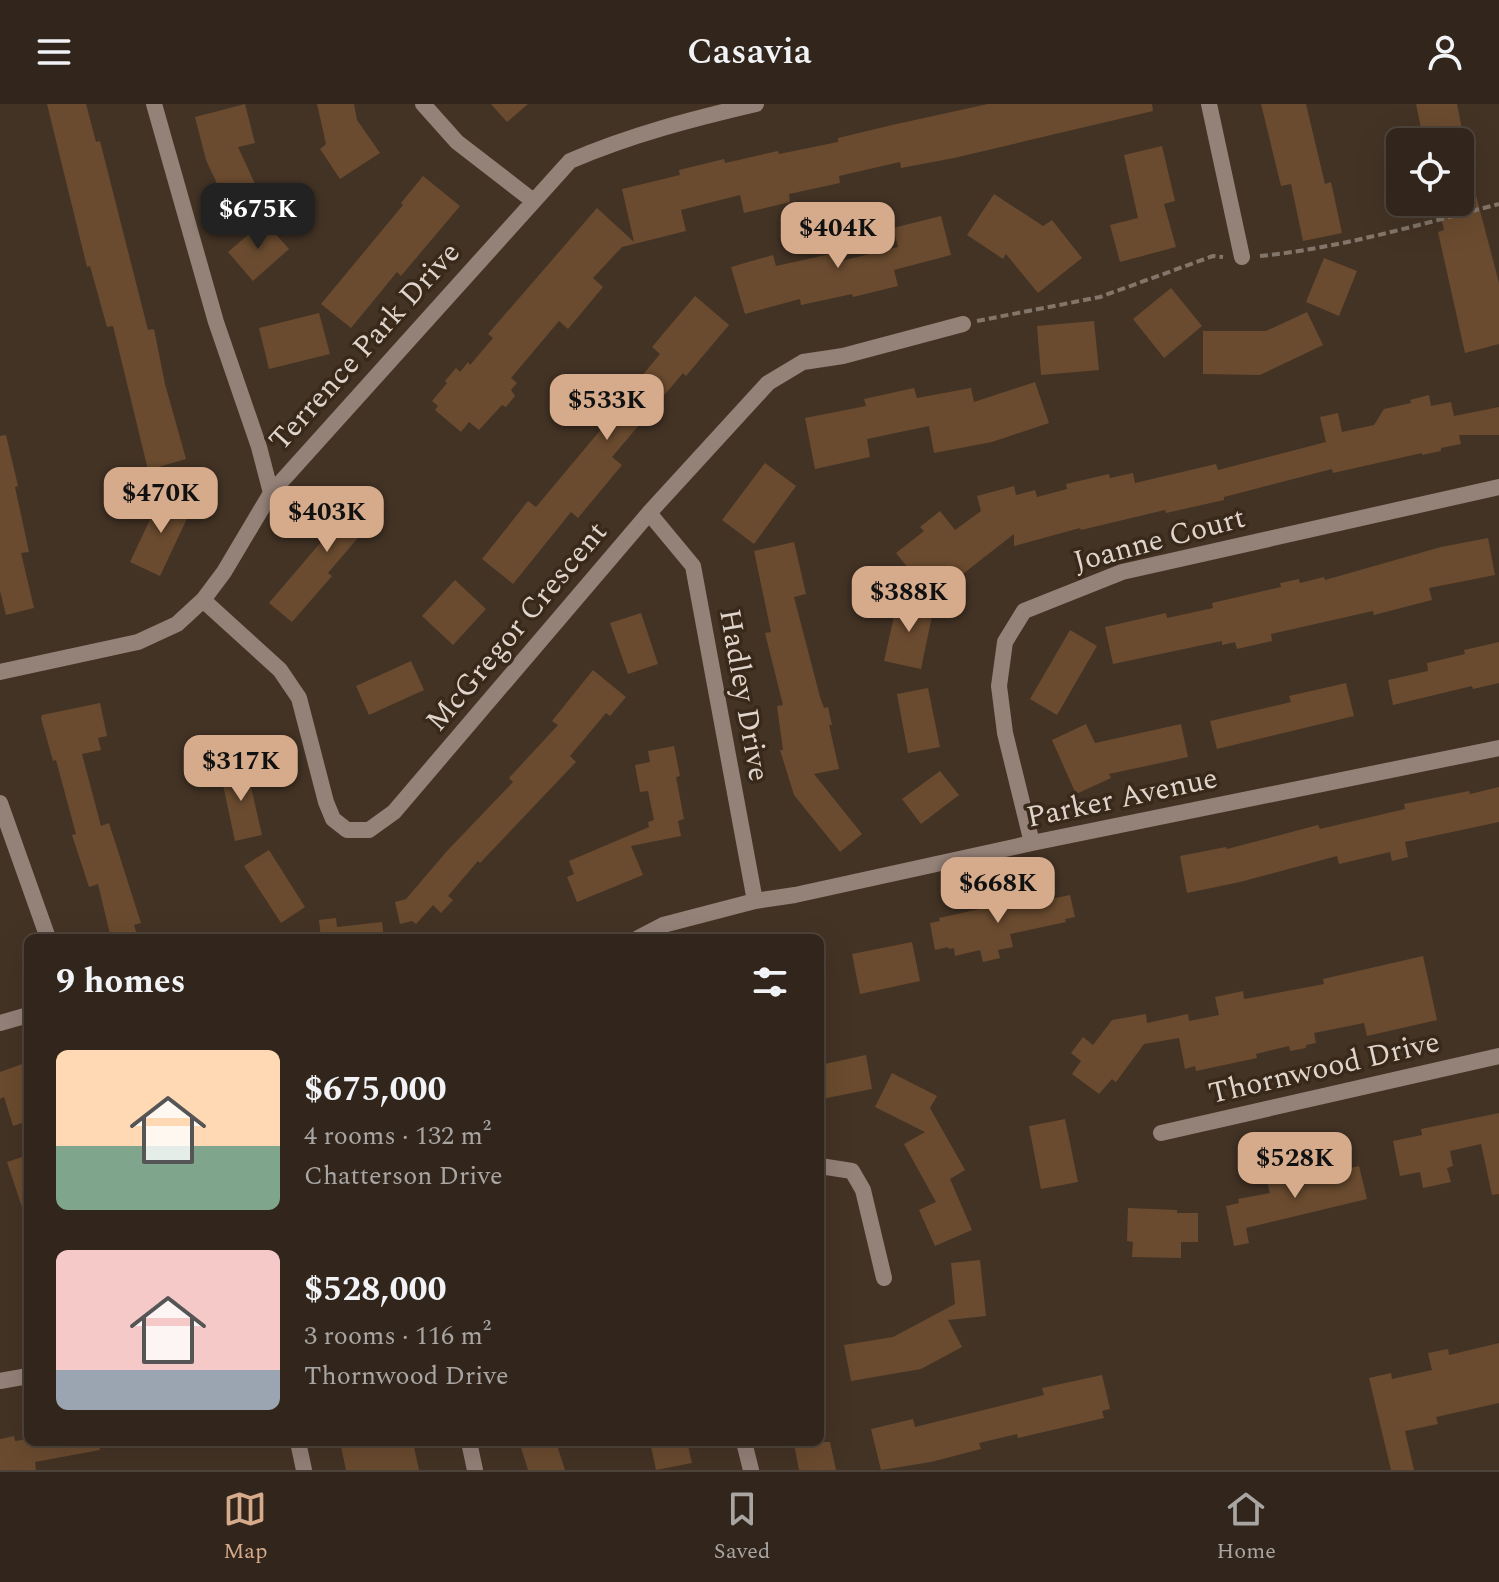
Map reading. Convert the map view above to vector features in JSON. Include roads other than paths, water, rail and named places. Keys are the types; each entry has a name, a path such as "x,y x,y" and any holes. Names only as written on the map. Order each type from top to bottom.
{"street":[{"path":"154,104 216,322 259,447 271,493"},
{"path":"423,104 457,142 532,200"},
{"name":"Terrence Park Drive","path":"0,672 138,642 177,624 203,600 224,572 271,493 570,161 698,110 756,104"},
{"path":"1209,104 1242,257"},
{"name":"McGregor Crescent","path":"203,600 280,670 299,698 333,819 347,830 369,830 394,812 649,513 768,383 803,362 843,356 963,324"},
{"name":"Joanne Court","path":"1032,843 1005,733 999,686 1005,642 1024,611 1122,572 1499,487"},
{"name":"Hadley Drive","path":"649,513 693,566 755,901"},
{"name":"Parker Avenue","path":"646,934 663,925 755,901 1499,748"},
{"path":"0,803 47,934"},
{"path":"0,1023 24,1016"},
{"name":"Thornwood Drive","path":"1161,1133 1499,1056"},
{"path":"824,1167 852,1171 863,1190 884,1278"},
{"path":"0,1381 24,1377"},
{"path":"299,1446 304,1470"},
{"path":"470,1446 475,1470"},
{"path":"745,1446 751,1470"}]}
